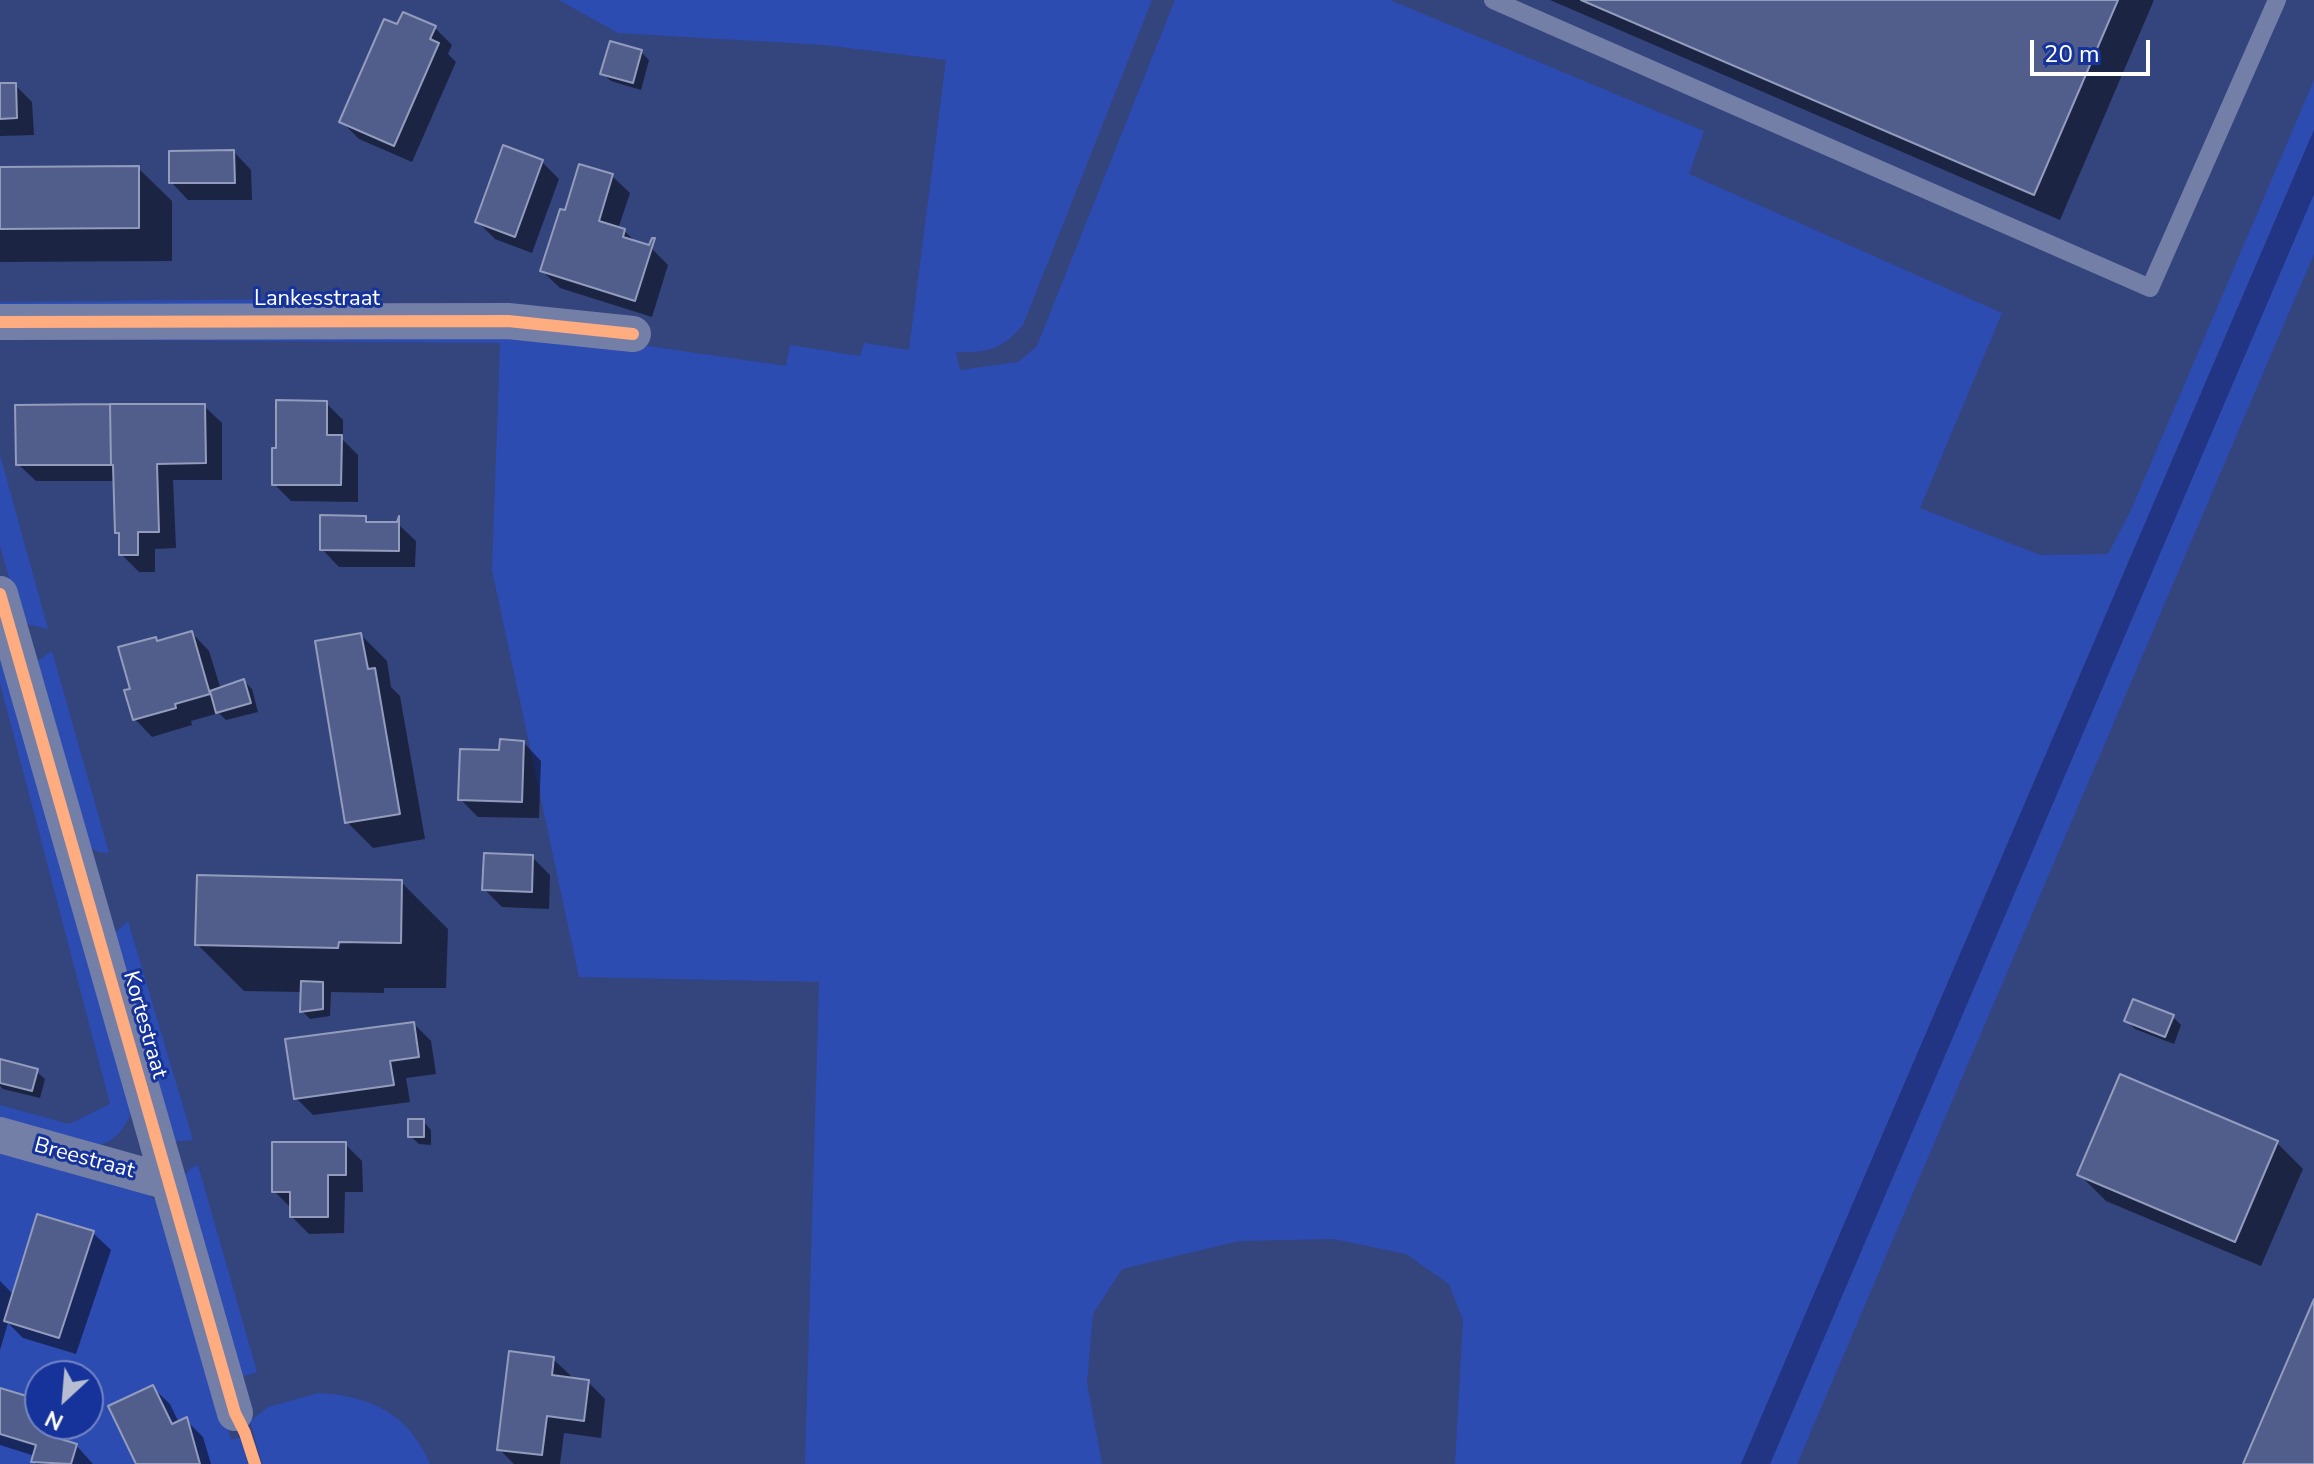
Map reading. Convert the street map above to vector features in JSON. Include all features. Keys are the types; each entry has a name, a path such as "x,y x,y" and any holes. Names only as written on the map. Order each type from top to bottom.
{"street":[{"name":"Lankesstraat","path":"0,322 508,321 633,334"},
{"name":"Kortestraat","path":"0,594 235,1413"},
{"name":"Breestraat","path":"0,1135 168,1182"}],"lane":[{"path":"1493,0 2150,288 2277,0"}],"shaded area":[{"path":"559,0 1152,0 1023,325 994,348 956,352 960,370 1018,362 1037,346 1175,0 1390,0 1704,131 1689,174 2002,313 1920,508 2040,555 2108,554 2131,510 2314,80 2314,130 1741,1464 1455,1464 1463,1320 1449,1284 1406,1254 1334,1239 1239,1241 1122,1269 1093,1314 1087,1383 1102,1464 805,1464 819,982 579,977 492,570 500,343 0,339 500,331 634,344 786,366 790,345 860,356 864,343 909,350 946,60 824,45 618,33"},
{"path":"2314,130 2314,194 1770,1464 1741,1464"},
{"path":"2314,194 2314,254 1797,1464 1770,1464"},
{"path":"294,299 384,302 383,309 0,313 0,302"},
{"path":"0,455 48,629 27,624 21,619 0,546"},
{"path":"0,625 132,1110 117,1135 90,1148 0,1126 0,1105 69,1124 110,1104 0,683"},
{"path":"52,651 109,853 83,844 34,663"},
{"path":"128,921 193,1140 169,1142 110,937"},
{"path":"0,1148 145,1191 164,1209 231,1439 241,1438 248,1464 0,1464"},
{"path":"198,1165 257,1372 238,1378 180,1180"},
{"path":"319,1393 355,1398 386,1411 411,1432 430,1464 262,1464 250,1421 268,1407"}],"building":[{"path":"1581,0 2118,0 2034,195"},
{"path":"403,12 436,26 430,39 439,43 394,146 339,122 384,19 397,24"},
{"path":"610,41 642,50 633,83 600,74"},
{"path":"0,83 16,83 17,118 0,119"},
{"path":"503,145 543,160 515,237 475,222"},
{"path":"234,150 235,183 169,183 169,151"},
{"path":"579,164 613,174 599,221 625,229 623,237 649,245 655,238 635,301 540,271 560,209 565,210"},
{"path":"139,166 139,228 0,229 0,167"},
{"path":"276,400 327,401 327,435 342,435 341,485 272,485"},
{"path":"110,404 205,404 206,463 157,464 159,532 138,532 138,555 119,555 119,533 115,533"},
{"path":"110,404 111,465 16,465 15,405"},
{"path":"320,515 366,516 366,522 397,522 399,516 399,551 320,550"},
{"path":"192,631 210,694 133,720 124,690 130,689 118,647"},
{"path":"361,633 368,669 375,668 400,814 345,823 315,641"},
{"path":"244,679 251,703 216,713 210,691"},
{"path":"500,739 524,741 522,802 458,800 460,749 499,750"},
{"path":"484,853 533,855 532,892 482,890"},
{"path":"197,875 402,880 401,943 339,942 338,948 195,945"},
{"path":"301,981 323,982 323,1009 300,1012"},
{"path":"2133,999 2174,1015 2165,1037 2124,1021"},
{"path":"414,1022 419,1057 390,1061 394,1085 294,1099 285,1039"},
{"path":"0,1059 38,1069 32,1091 0,1083"},
{"path":"2120,1074 2278,1141 2235,1242 2077,1175"},
{"path":"408,1119 424,1119 424,1137 408,1137"},
{"path":"272,1142 346,1142 346,1175 328,1175 328,1217 290,1217 290,1192 272,1192"},
{"path":"37,1214 94,1231 59,1338 4,1321"},
{"path":"2314,1299 2314,1464 2243,1464"},
{"path":"509,1351 554,1357 552,1375 589,1380 584,1421 547,1416 542,1455 497,1450"},
{"path":"153,1385 172,1424 187,1417 200,1464 136,1464 108,1406"},
{"path":"0,1388 24,1395 24,1440 64,1440 77,1444 71,1464 31,1462 36,1445 0,1434"}],"cycle path":[{"path":"0,322 508,321 633,334"},
{"path":"0,594 235,1413 255,1464"}]}
